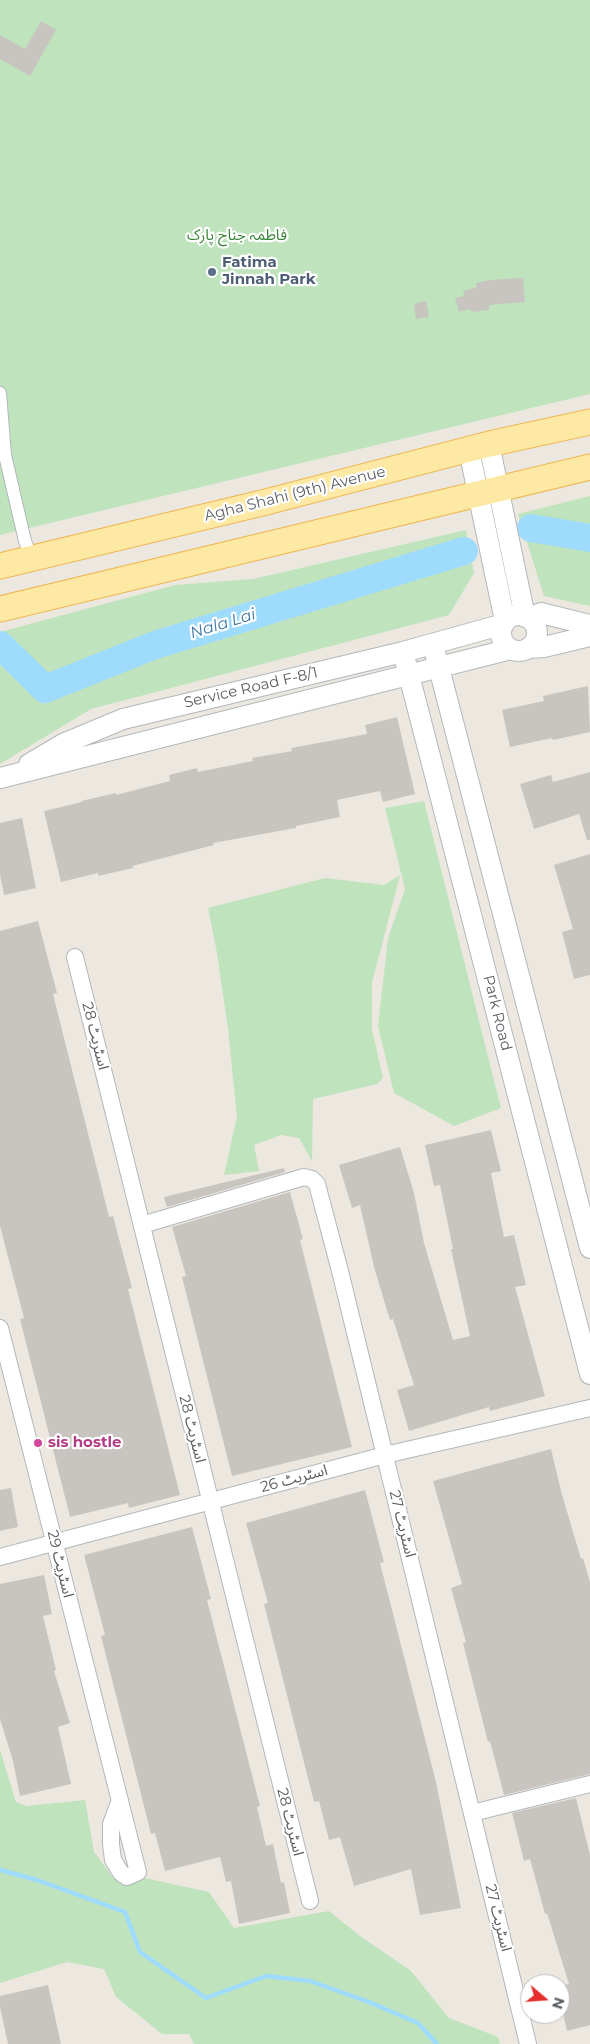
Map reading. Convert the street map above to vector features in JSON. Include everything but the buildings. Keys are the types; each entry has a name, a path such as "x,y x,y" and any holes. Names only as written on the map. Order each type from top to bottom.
{"main road":[{"name":"Agha Shahi (9th) Avenue","path":"0,566 479,447 590,422"},
{"path":"0,609 590,467"}],"street":[{"path":"0,394 5,455 25,541 32,558"},
{"path":"479,447 488,492 504,622 502,638 520,648 536,635 535,626 526,617 488,492"},
{"path":"504,622 518,615 526,617 541,613 590,625"},
{"name":"Service Road F-8/1","path":"4,777 63,744 123,719 432,645 504,622"},
{"name":"Service Road F-8/1","path":"4,777 438,667 520,648 544,647 590,636"},
{"name":"Park Road","path":"432,645 590,1248"},
{"name":"Park Road","path":"403,652 590,1374"},
{"name":"اسٹریٹ 28","path":"75,957 310,1901"},
{"name":"اسٹریٹ 27","path":"142,1225 304,1177 312,1179 317,1184 528,2044"},
{"name":"اسٹریٹ 29","path":"0,1328 120,1800"},
{"name":"اسٹریٹ 26","path":"0,1557 385,1455 590,1408"},
{"path":"472,1813 590,1784"}],"green space":[{"name":"فاطمہ جناح پارک","path":"0,0 590,0 590,394 0,535"},
{"path":"590,496 590,606 544,596 518,514"},
{"path":"466,530 474,573 449,615 91,709 0,764 0,632 175,585 253,579"},
{"path":"424,801 501,1108 454,1126 394,1093 378,1026 388,938 405,889 385,808"},
{"path":"400,875 372,983 372,1029 383,1078 377,1084 313,1099 312,1161 299,1138 281,1135 254,1145 259,1171 224,1175 237,1117 228,1029 217,953 208,908 325,878 384,885"},
{"path":"0,1750 16,1802 27,1806 85,1800 94,1852 114,1879 145,1878 209,1892 234,1928 329,1911 360,1936 411,1971 449,2018 498,2037 500,2044 194,2044 189,2034 162,2034 116,1997 104,1969 67,1962 0,1983"}],"waterway":[{"name":"Nala Lai","path":"531,528 590,538"},
{"name":"Nala Lai","path":"0,645 45,689 155,645 464,551"},
{"path":"0,1870 37,1880 125,1912 140,1952 206,1998 266,1976 310,1981 369,2002 418,2023 437,2044"}],"place":[{"name":"Fatima Jinnah Park","path":"212,272"},
{"name":"sis hostle","path":"38,1443"}]}
